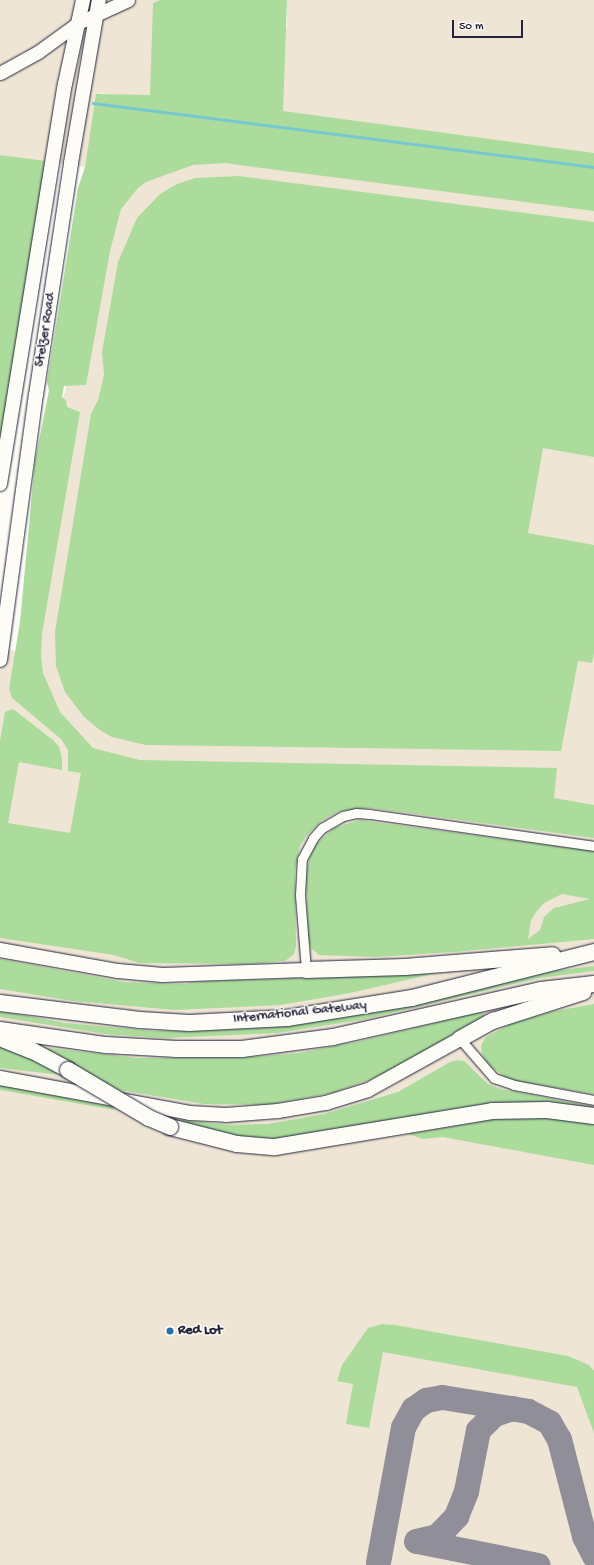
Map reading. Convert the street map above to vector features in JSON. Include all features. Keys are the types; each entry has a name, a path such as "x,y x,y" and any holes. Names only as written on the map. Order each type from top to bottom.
{"highway":[{"path":"306,970 405,967 593,952"},
{"name":"International Gateway","path":"0,1002 140,1020 189,1023 287,1018 412,998 593,952"},
{"name":"International Gateway","path":"0,1030 106,1045 177,1049 242,1049 333,1037 541,990 594,984"},
{"path":"460,1039 493,1021 594,990"},
{"path":"0,1038 33,1051 149,1118 170,1127 237,1144 275,1148 492,1111 547,1110 594,1116"}],"main road":[{"name":"Stelzer Road","path":"0,484 65,84 83,0"},
{"name":"Stelzer Road","path":"0,660 36,395 71,163 99,0"},
{"path":"0,74 38,52 78,23 97,16 128,0"},
{"path":"0,950 118,971 163,975 306,970"},
{"path":"0,1078 190,1113 226,1115 278,1112 326,1103 368,1090 460,1039"}],"street":[{"path":"306,970 300,895 302,859 313,838 322,828 343,816 356,813 370,814 594,846"},
{"path":"460,1039 494,1078 514,1085 594,1100"}],"shaded area":[{"path":"0,0 160,0 153,3 287,28 287,0 594,0 594,1565 0,1565 0,660 2,650 22,651 54,441 76,341 105,93 96,95 85,167 0,155"}],"green space":[{"path":"160,0 287,0 283,111 594,153 594,211 224,163 193,165 146,182 138,188 121,209 110,251 86,385 64,386 62,397 66,400 67,407 80,412 42,634 41,655 43,673 60,712 93,748 140,760 557,768 554,798 594,805 594,838 371,808 340,811 323,820 308,834 300,846 295,871 296,946 294,954 285,961 248,964 139,963 114,955 0,938 0,741 5,712 13,709 53,740 59,747 62,758 62,770 19,762 8,823 70,833 81,773 68,771 68,750 61,739 12,698 9,689 20,622 35,461 49,390 47,382 78,188 85,167 96,94 150,95 153,3"},
{"path":"0,155 46,161 0,457"},
{"path":"239,176 594,222 594,457 543,448 528,533 594,545 594,653 592,663 578,661 561,751 146,745 112,737 101,731 84,717 65,692 56,666 55,632 91,414 98,400 104,375 102,352 118,262 137,218 160,194 177,184 195,178"},
{"path":"359,820 594,851 594,939 455,952 374,957 319,955 311,948 308,940 306,877 310,856 316,844 334,828","holes":["562,894 590,899 554,908 544,917 540,930 528,939 531,920 544,903"]},
{"path":"0,959 124,982 186,984 191,982 437,973 350,993 281,1005 175,1010 73,1001 0,989"},
{"path":"594,966 594,971 540,978 366,1019 278,1033 163,1038 105,1034 0,1017 0,1011 66,1023 153,1031 197,1031 284,1026 331,1019 531,974"},
{"path":"594,1004 594,1094 510,1080 487,1064 482,1054 481,1045 486,1037 512,1023 555,1011"},
{"path":"481,1012 485,1014 483,1017 398,1067 369,1080 332,1093 267,1105 204,1104 113,1089 39,1047 137,1058 240,1058 298,1053 361,1041"},
{"path":"0,1046 44,1065 62,1075 0,1068"},
{"path":"458,1060 464,1061 488,1084 501,1089 594,1107 594,1111 552,1104 280,1139 242,1138 192,1127 172,1119 229,1125 268,1124 324,1114 398,1092 450,1062"},
{"path":"0,1085 111,1106 115,1110 0,1090"},
{"path":"518,1115 594,1122 594,1165 443,1137 423,1139 408,1134"},
{"path":"382,1324 395,1325 568,1356 589,1365 594,1371 594,1433 577,1387 383,1352 369,1428 346,1424 353,1384 337,1381 342,1365 368,1328"}],"waterway":[{"path":"93,103 594,167"}],"taxiway":[{"path":"378,1562 403,1427 413,1409 426,1400 442,1397 528,1411 549,1422 559,1439 584,1536 594,1556"},
{"path":"416,1541 437,1536 456,1516 466,1491 478,1430 494,1414 512,1408"},
{"path":"417,1541 538,1565"}],"place":[{"name":"Red Lot","path":"170,1331"}]}
